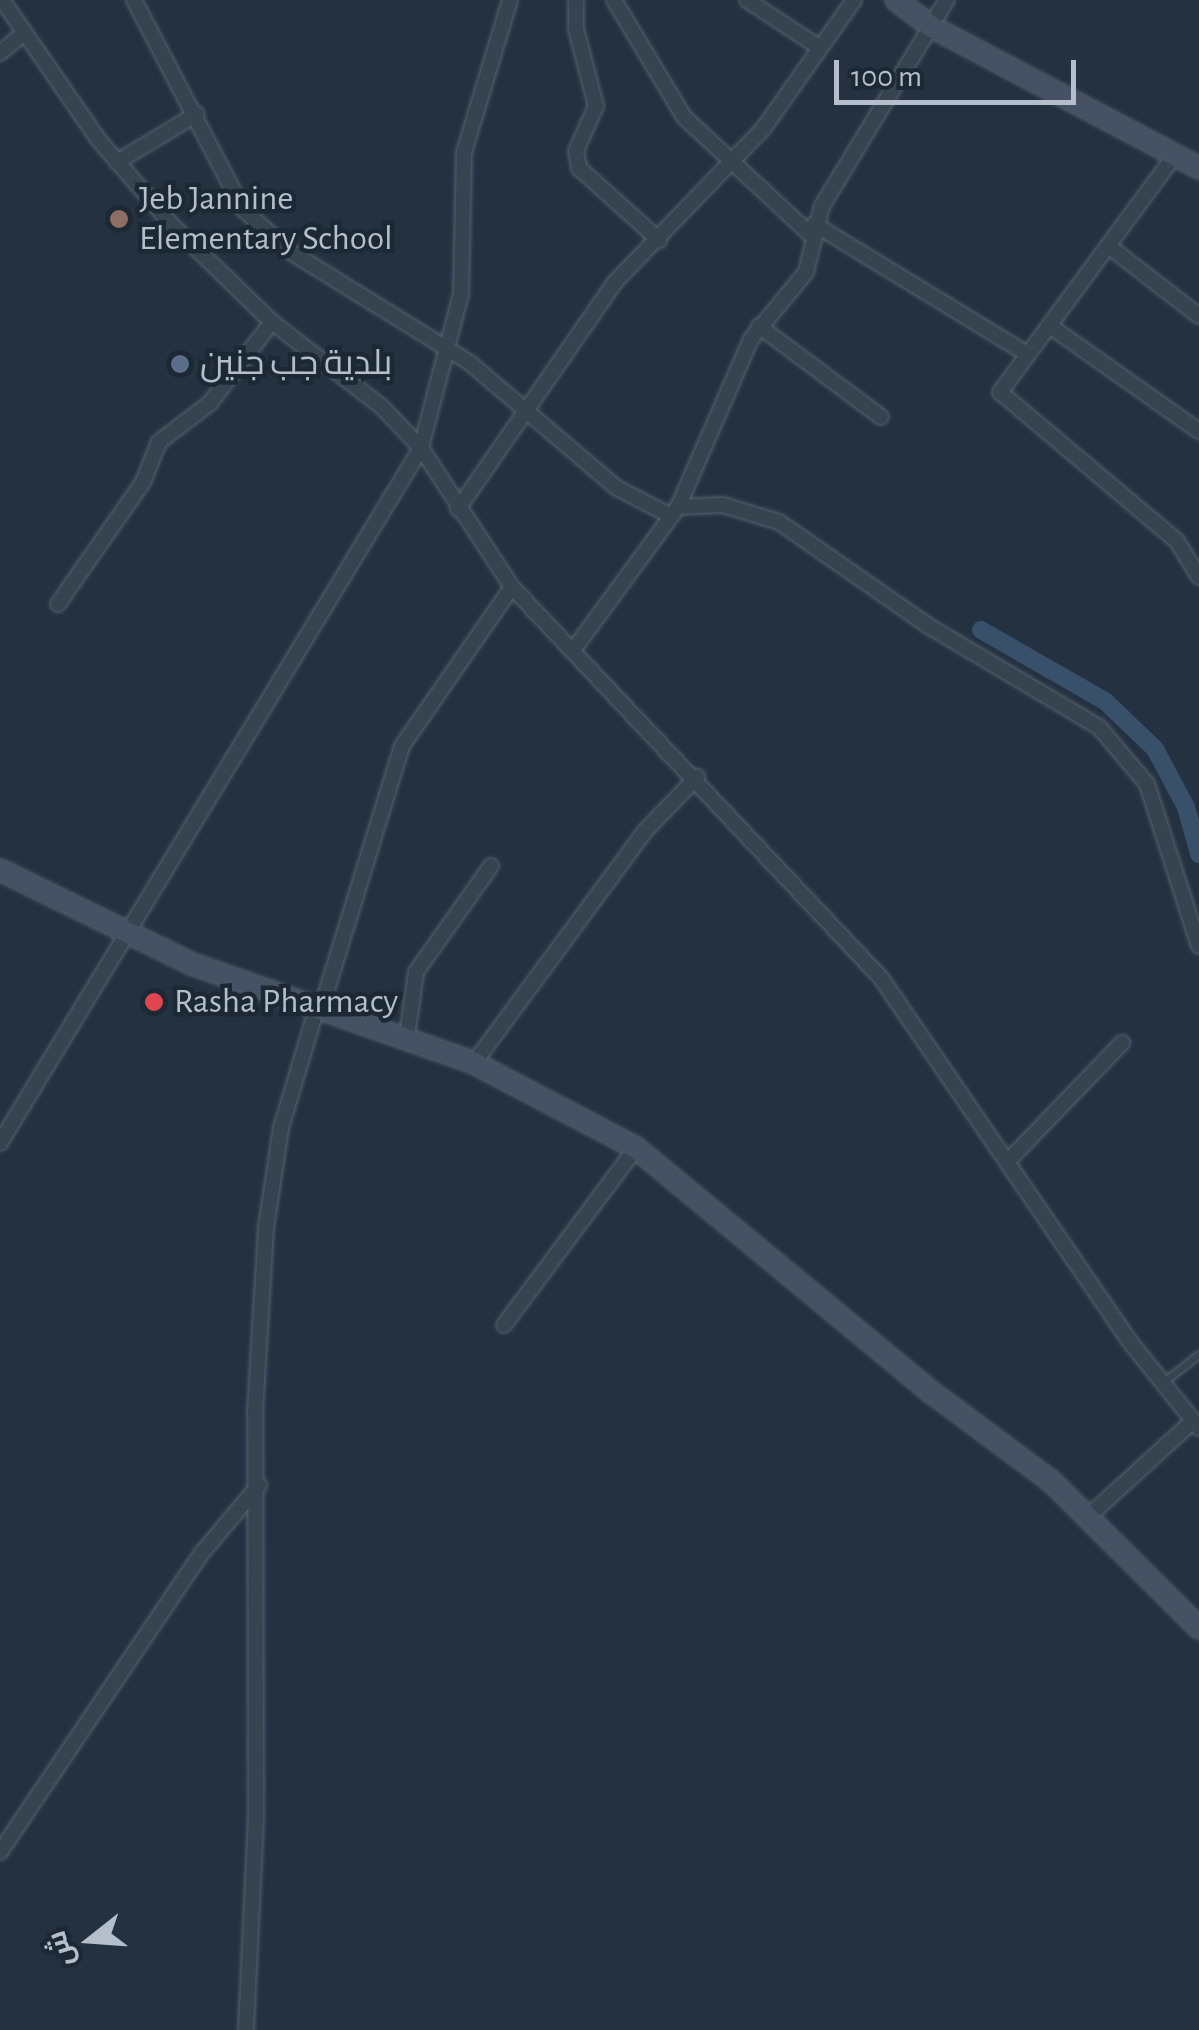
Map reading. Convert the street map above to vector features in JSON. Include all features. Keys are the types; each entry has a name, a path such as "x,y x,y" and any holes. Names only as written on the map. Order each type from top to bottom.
{"main road":[{"path":"896,0 932,26 1199,168"},
{"path":"0,870 192,964 320,1005 474,1062 636,1148 1090,1515 1199,1628"}],"street":[{"path":"2,0 117,162 212,268 272,322 382,407 420,448 512,587 697,777 881,978 1162,1384 1196,1424 1090,1515"},
{"path":"134,0 244,209 289,251 370,297 444,353 470,363 525,416 617,488 674,511 724,506 779,522 927,626 1099,727 1147,784 1199,946"},
{"path":"0,1142 420,448 465,268 459,204 464,152 510,0"},
{"path":"576,0 576,29 596,106 576,150 579,168 659,240"},
{"path":"614,0 664,92 730,165 812,229 1025,353"},
{"path":"747,0 817,46"},
{"path":"458,509 615,282 730,165 854,0"},
{"path":"574,649 674,511 759,326 806,272 812,229 948,0"},
{"path":"0,53 24,33"},
{"path":"117,162 197,114"},
{"path":"1174,155 1110,248 1000,386 1003,398 1177,541 1199,577"},
{"path":"1110,248 1199,316"},
{"path":"58,604 143,482 159,442 210,402 272,322"},
{"path":"759,326 881,417"},
{"path":"1050,326 1199,430"},
{"path":"246,2030 259,1485 255,1413 271,1183 320,1005 402,746 512,587"},
{"path":"474,1062 646,830 697,777"},
{"path":"407,1038 416,972 490,866"},
{"path":"1010,1160 1122,1043"},
{"path":"504,1325 636,1148"},
{"path":"0,1852 202,1553 259,1485"}],"lane":[{"path":"1162,1384 1199,1355"}],"waterway":[{"path":"981,630 1105,701 1155,749 1186,807 1199,854"}],"place":[{"name":"Jeb Jannine Elementary School","path":"119,219"},
{"name":"بلدية جب جنين","path":"180,364"},
{"name":"Rasha Pharmacy","path":"154,1002"}]}
